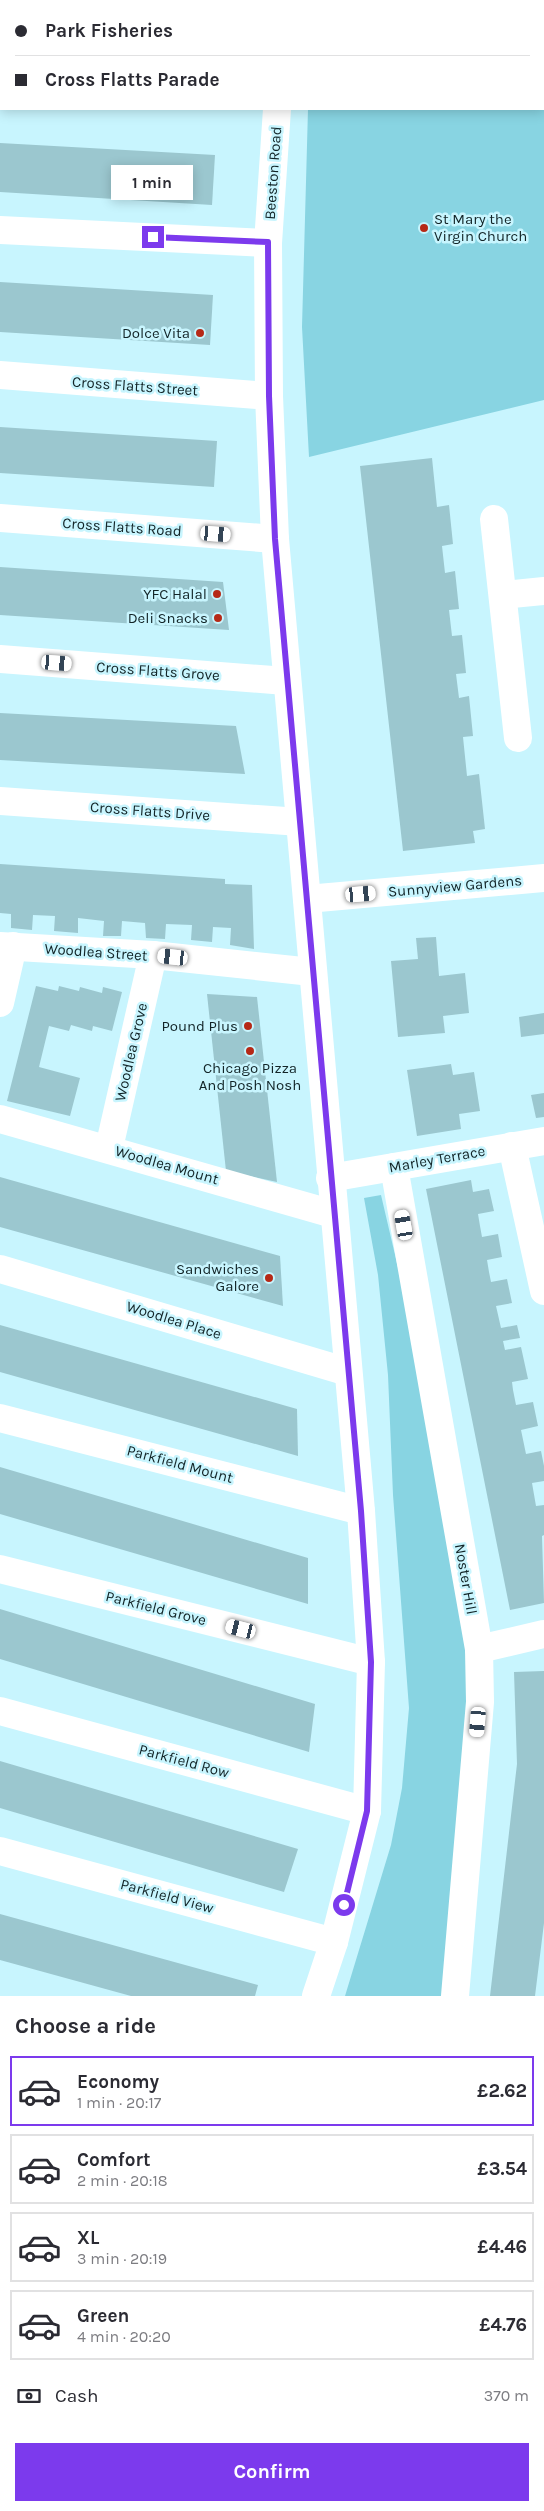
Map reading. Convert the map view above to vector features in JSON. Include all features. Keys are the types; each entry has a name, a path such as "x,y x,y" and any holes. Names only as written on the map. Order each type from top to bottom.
{"street":[{"name":"Beeston Road","path":"277,110 268,242 269,396 275,539 286,681 361,1511 371,1662 367,1811 334,1942 316,1996"},
{"path":"0,230 268,242"},
{"name":"Cross Flatts Street","path":"0,376 269,396"},
{"name":"Cross Flatts Road","path":"0,518 275,539"},
{"path":"494,519 518,738"},
{"path":"502,596 544,591"},
{"name":"Cross Flatts Grove","path":"0,659 286,681"},
{"name":"Cross Flatts Drive","path":"0,801 300,822"},
{"name":"Sunnyview Gardens","path":"307,899 544,878"},
{"path":"0,1003 6,946"},
{"name":"Woodlea Street","path":"6,946 153,955 312,972"},
{"name":"Woodlea Grove","path":"109,1148 153,955"},
{"name":"Woodlea Mount","path":"0,1119 109,1148 334,1214"},
{"name":"Marley Terrace","path":"330,1178 544,1141"},
{"path":"512,1146 539,1240 544,1291"},
{"name":"Noster Hill","path":"394,1167 479,1649 480,1702 455,1996"},
{"name":"Woodlea Place","path":"0,1268 348,1372"},
{"name":"Parkfield Mount","path":"0,1418 361,1511"},
{"name":"Parkfield Grove","path":"0,1569 371,1662"},
{"path":"479,1649 544,1634"},
{"name":"Parkfield Row","path":"0,1711 367,1811"},
{"name":"Parkfield View","path":"0,1851 334,1942"}],"shaded area":[{"name":"St Mary the Virgin Church","path":"308,110 544,110 544,400 309,457 302,327"},
{"path":"381,1195 429,1400 472,1661 443,1996 345,1996 391,1845 402,1788 409,1708 393,1495 388,1375 378,1275 364,1198"}],"building":[{"path":"0,143 215,155 212,205 0,192"},
{"path":"0,282 213,295 210,345 0,332"},
{"path":"0,427 217,441 214,487 0,473"},
{"path":"432,458 437,507 449,505 453,544 442,546 445,573 455,571 459,609 449,610 452,636 462,635 466,673 456,674 459,698 469,696 473,736 463,737 467,776 479,774 485,829 473,831 475,843 403,851 360,466"},
{"path":"0,567 223,582 229,630 0,615"},
{"path":"0,713 236,726 245,774 0,760"},
{"path":"0,864 225,879 225,884 252,885 254,949 230,945 231,928 213,927 212,942 191,940 192,925 166,924 165,939 146,938 145,923 122,921 121,936 103,936 104,921 78,918 78,933 54,931 55,916 33,915 32,930 11,928 11,914 0,913"},
{"path":"436,937 439,976 465,973 469,1013 443,1016 445,1033 398,1037 391,961 418,959 416,938"},
{"path":"36,986 58,991 59,986 79,991 80,987 102,993 103,987 122,992 112,1031 93,1026 92,1031 71,1025 69,1031 49,1026 39,1067 80,1078 70,1116 7,1101"},
{"path":"207,994 257,997 277,1182 226,1171"},
{"path":"544,1013 544,1034 521,1037 519,1017"},
{"path":"451,1064 453,1075 474,1072 480,1111 459,1114 461,1129 417,1136 407,1070"},
{"path":"544,1093 544,1117 536,1118 531,1095"},
{"path":"0,1177 280,1256 283,1306 0,1227"},
{"path":"471,1180 473,1192 489,1189 494,1211 478,1214 482,1237 498,1234 502,1257 487,1260 489,1272 491,1282 507,1279 512,1303 496,1306 501,1328 517,1325 520,1338 503,1341 505,1350 521,1347 528,1379 512,1382 513,1390 516,1405 533,1402 538,1426 521,1430 526,1454 541,1451 544,1466 544,1481 532,1483 536,1506 544,1505 544,1535 542,1536 544,1603 510,1610 426,1189"},
{"path":"0,1325 297,1409 298,1456 0,1372"},
{"path":"0,1467 308,1558 308,1604 0,1514"},
{"path":"0,1609 315,1704 309,1752 0,1659"},
{"path":"544,1671 544,1923 535,1996 490,1996 517,1764 514,1672"},
{"path":"0,1761 298,1849 284,1892 0,1808"},
{"path":"0,1914 258,1985 255,1996 131,1996 0,1960"}],"place":[{"name":"St Mary the Virgin Church","path":"424,228"},
{"name":"Dolce Vita","path":"200,333"},
{"name":"YFC Halal","path":"217,594"},
{"name":"Deli Snacks","path":"218,618"},
{"name":"Pound Plus","path":"248,1026"},
{"name":"Chicago Pizza And Posh Nosh","path":"250,1051"},
{"name":"Sandwiches Galore","path":"269,1278"}],"route":[{"path":"153,237 268,242 269,396 275,539 286,681 361,1511 371,1662 367,1811 344,1905"}]}
